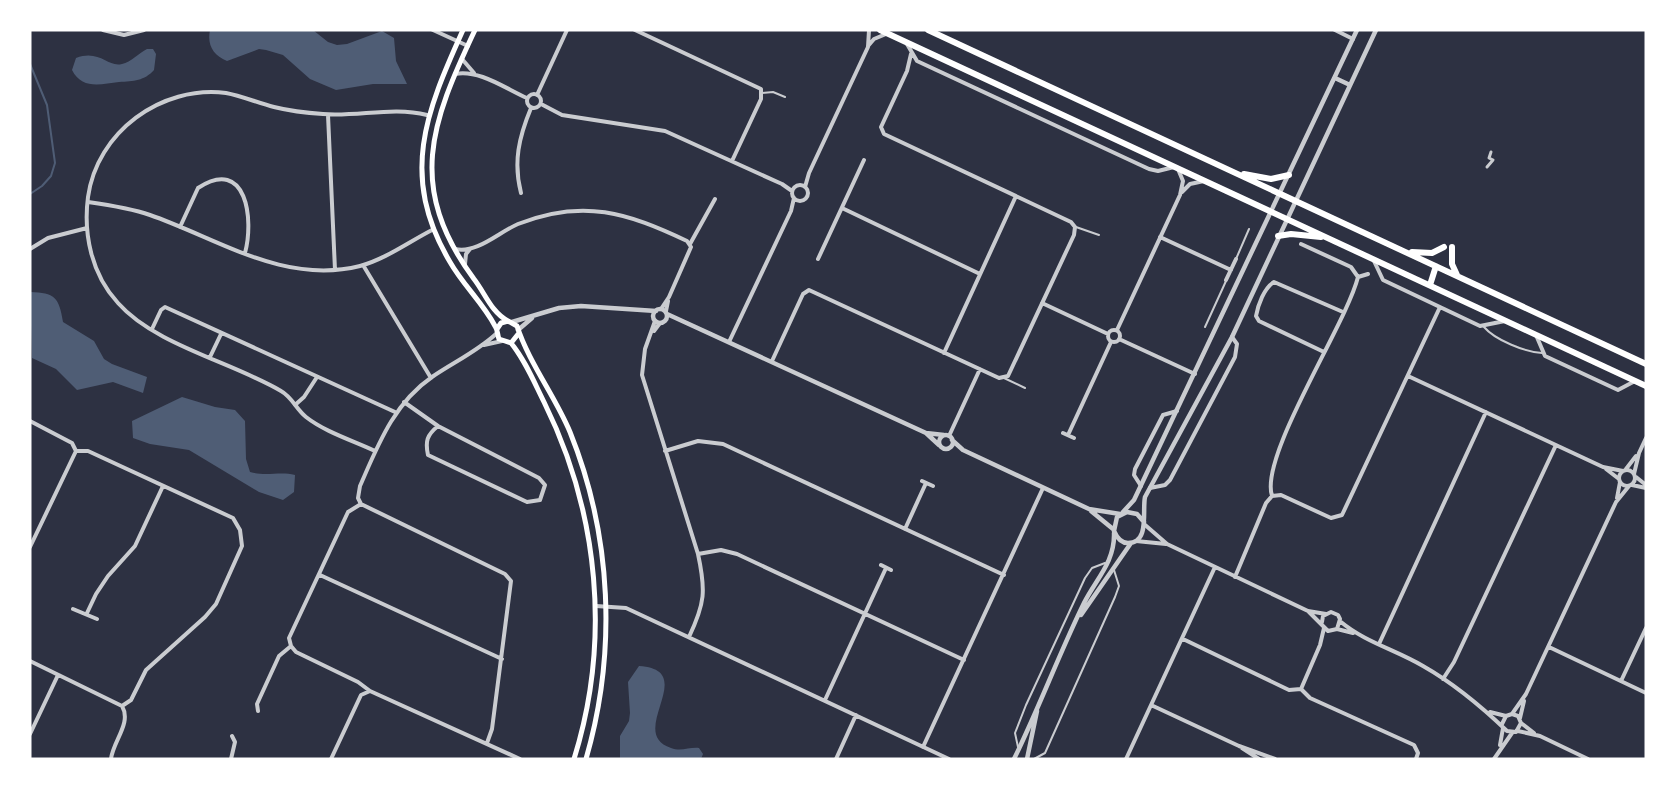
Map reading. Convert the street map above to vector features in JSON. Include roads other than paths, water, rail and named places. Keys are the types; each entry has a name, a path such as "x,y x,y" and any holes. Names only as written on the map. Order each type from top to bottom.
{"main road":[{"path":"463,30 428,115 423,144 423,180 434,229 450,262 502,341 511,343 523,359 552,419 570,464 587,528 596,606 591,687 574,759"},
{"path":"476,30 455,74 438,119 432,157 435,192 444,225 454,248 495,313 510,321 519,331 555,399 581,461 601,547 607,606 603,677 586,759"},
{"path":"880,30 1646,386"},
{"path":"928,30 1646,364"},
{"path":"1232,171 1271,179 1289,176"},
{"path":"434,229 444,225"},
{"path":"1278,236 1301,234 1330,239"},
{"path":"1406,251 1432,254 1444,247"},
{"path":"1452,247 1452,264 1458,276"},
{"path":"1430,285 1438,267"},
{"path":"497,331 501,323 510,321"},
{"path":"511,343 519,331"}],"street":[{"path":"104,30 124,35 144,30"},
{"path":"433,30 468,46"},
{"path":"541,105 537,95 567,30"},
{"path":"635,30 759,87 762,93 732,161"},
{"path":"868,47 869,30"},
{"path":"1335,30 1353,39"},
{"path":"1014,759 1092,589 1109,562 1114,546 1114,521 1132,503 1196,375 1357,30"},
{"path":"1078,619 1114,567 1143,534 1143,507 1150,488 1190,419 1232,337 1376,30"},
{"path":"791,211 800,200 807,196 803,186 868,47 874,39 888,34"},
{"path":"906,42 911,54 921,63 1149,169 1158,171 1176,167 1183,181 1180,195 1116,330 1108,334"},
{"path":"772,361 803,294 809,290 999,378 1004,378 1008,376 1074,235 1075,227 1071,222 885,135 881,127 907,71 911,54"},
{"path":"462,59 477,75"},
{"path":"907,71 916,63 921,63"},
{"path":"455,74 477,75 527,98"},
{"path":"1335,78 1350,85"},
{"path":"375,451 306,417 282,391 152,329 130,316 107,290 94,262 87,228 88,202 97,165 109,144 131,121 169,100 196,94 225,93 292,111 328,115 408,111 428,115"},
{"path":"531,108 526,103 527,98 532,94 537,95"},
{"path":"531,108 541,105 562,115 665,131 793,189 803,186"},
{"path":"521,193 517,153 520,135 531,108"},
{"path":"328,115 335,270"},
{"path":"1487,167 1492,160 1489,158 1491,152"},
{"path":"818,259 864,160"},
{"path":"180,227 198,188 216,180 232,183 245,197 248,210 248,239 245,253"},
{"path":"1180,195 1190,184 1205,181"},
{"path":"729,342 791,211 794,198 793,189"},
{"path":"944,353 1016,196"},
{"path":"794,198 800,200"},
{"path":"689,637 705,598 704,581 698,554 642,375 645,349 691,250 690,244 715,199"},
{"path":"88,202 133,210 283,267 304,270 335,270 363,265 434,229"},
{"path":"842,208 980,274"},
{"path":"454,248 471,249 532,219 586,210 633,217 690,244"},
{"path":"30,249 48,238 87,228"},
{"path":"1160,237 1231,270"},
{"path":"1301,244 1351,267 1358,277"},
{"path":"465,266 465,258 471,249"},
{"path":"1226,280 1236,259"},
{"path":"1373,259 1383,280 1440,307 1484,327 1506,321"},
{"path":"363,265 431,378"},
{"path":"1358,277 1368,274"},
{"path":"1272,496 1270,479 1278,452 1358,277"},
{"path":"1324,352 1263,324 1257,319 1257,310 1267,288 1274,282 1343,312"},
{"path":"1041,303 1108,334 1111,342"},
{"path":"510,321 560,308 581,306 640,312 662,311 679,321 772,361 926,433 948,437 963,450 1089,509 1137,514 1167,544 1308,611 1336,613 1341,622 1357,634"},
{"path":"1235,577 1266,503 1272,496 1281,495 1331,518 1342,515 1440,307"},
{"path":"152,329 160,310 165,308 395,412"},
{"path":"659,321 662,311"},
{"path":"640,312 659,321 679,321"},
{"path":"519,331 534,316"},
{"path":"1116,330 1119,339"},
{"path":"361,504 358,492 395,412 431,378 484,345 497,331"},
{"path":"210,357 221,334"},
{"path":"1536,335 1542,353 1618,390 1636,381"},
{"path":"1150,488 1165,484 1170,480 1235,357 1237,344 1232,337"},
{"path":"1068,435 1111,342 1119,339 1208,382"},
{"path":"484,345 502,341"},
{"path":"948,449 948,437 980,369"},
{"path":"1408,376 1604,467 1624,470 1635,475 1646,487"},
{"path":"295,405 304,397 317,378"},
{"path":"404,402 438,426 539,478 545,485 540,500 527,502 428,454 425,443 429,433 438,426"},
{"path":"1141,486 1134,475 1135,469 1163,415 1178,410"},
{"path":"1379,644 1486,412"},
{"path":"30,421 37,427 72,443 76,451"},
{"path":"1063,432 1074,438"},
{"path":"926,433 943,449 963,450"},
{"path":"939,445 939,440 948,437"},
{"path":"1616,502 1635,475 1639,453 1646,438"},
{"path":"665,451 698,441 723,444 1004,575"},
{"path":"1443,679 1454,662 1556,445"},
{"path":"76,451 88,451 233,518 240,530 242,546 216,604 205,617 146,670 131,700 122,706"},
{"path":"30,547 76,451"},
{"path":"1486,711 1506,716 1512,714 1526,694 1616,502 1624,470 1639,453"},
{"path":"1604,467 1620,481 1646,487"},
{"path":"905,529 924,482 933,486"},
{"path":"87,613 102,585 135,546 163,486"},
{"path":"923,747 1043,488"},
{"path":"361,504 348,512 289,638 291,646 296,652 358,682 370,691 520,759"},
{"path":"361,504 506,574 511,581 492,729 487,743"},
{"path":"1089,509 1113,530 1119,539 1167,544"},
{"path":"698,554 721,550 737,554 964,660"},
{"path":"825,700 889,569 880,565"},
{"path":"1126,759 1215,567"},
{"path":"320,574 502,660"},
{"path":"596,606 626,608 949,759"},
{"path":"73,609 97,619"},
{"path":"1308,611 1331,631"},
{"path":"1320,645 1326,614"},
{"path":"1337,629 1341,622"},
{"path":"1621,681 1646,628"},
{"path":"1301,689 1320,645 1331,631 1337,629 1357,634 1423,666 1486,711 1512,733"},
{"path":"1183,639 1290,690 1301,689"},
{"path":"258,711 257,704 279,656 291,646"},
{"path":"1549,647 1646,693"},
{"path":"30,662 122,706 126,712 125,722 111,759"},
{"path":"30,734 58,675"},
{"path":"1301,689 1310,699 1414,745 1418,753 1416,759"},
{"path":"331,759 362,695 370,691"},
{"path":"1518,731 1526,694"},
{"path":"1027,759 1038,705"},
{"path":"1151,705 1239,746 1275,759"},
{"path":"1512,714 1540,736"},
{"path":"836,759 856,715"},
{"path":"1494,759 1499,748 1506,716"},
{"path":"1499,748 1512,733 1518,731 1540,736 1588,759"},
{"path":"231,759 235,742 232,735"},
{"path":"1239,746 1259,759"}],"lane":[{"path":"762,93 773,92 785,97"},
{"path":"1075,227 1099,234"},
{"path":"1236,259 1250,229"},
{"path":"1205,327 1226,280"},
{"path":"1484,327 1492,334 1511,343 1542,353"},
{"path":"1004,378 1025,388"},
{"path":"1019,749 1015,733 1085,578 1092,568 1109,562"},
{"path":"1034,759 1045,753 1115,597 1119,586 1114,567"}],"water":[{"path":"210,30 313,30 328,42 337,45 347,44 382,31 394,38 396,61 407,84 373,84 336,90 310,79 283,55 259,49 227,61 212,49 209,40"},
{"path":"147,49 153,49 156,54 154,70 138,80 92,84 81,81 72,70 76,58 97,57 117,65 129,61"},
{"path":"30,292 50,295 54,298 60,307 63,322 94,341 104,359 147,377 143,393 113,382 77,390 56,369 32,358"},
{"path":"182,397 215,407 235,410 245,421 246,459 250,472 295,475 294,492 283,500 259,492 189,450 150,444 133,438 132,421"},
{"path":"639,666 656,670 664,678 664,690 655,729 659,740 675,749 699,748 703,754 701,759 620,759 620,736 629,721 630,713 628,682"}],"waterway":[{"path":"30,64 47,105 55,163 51,176 30,194"}]}
